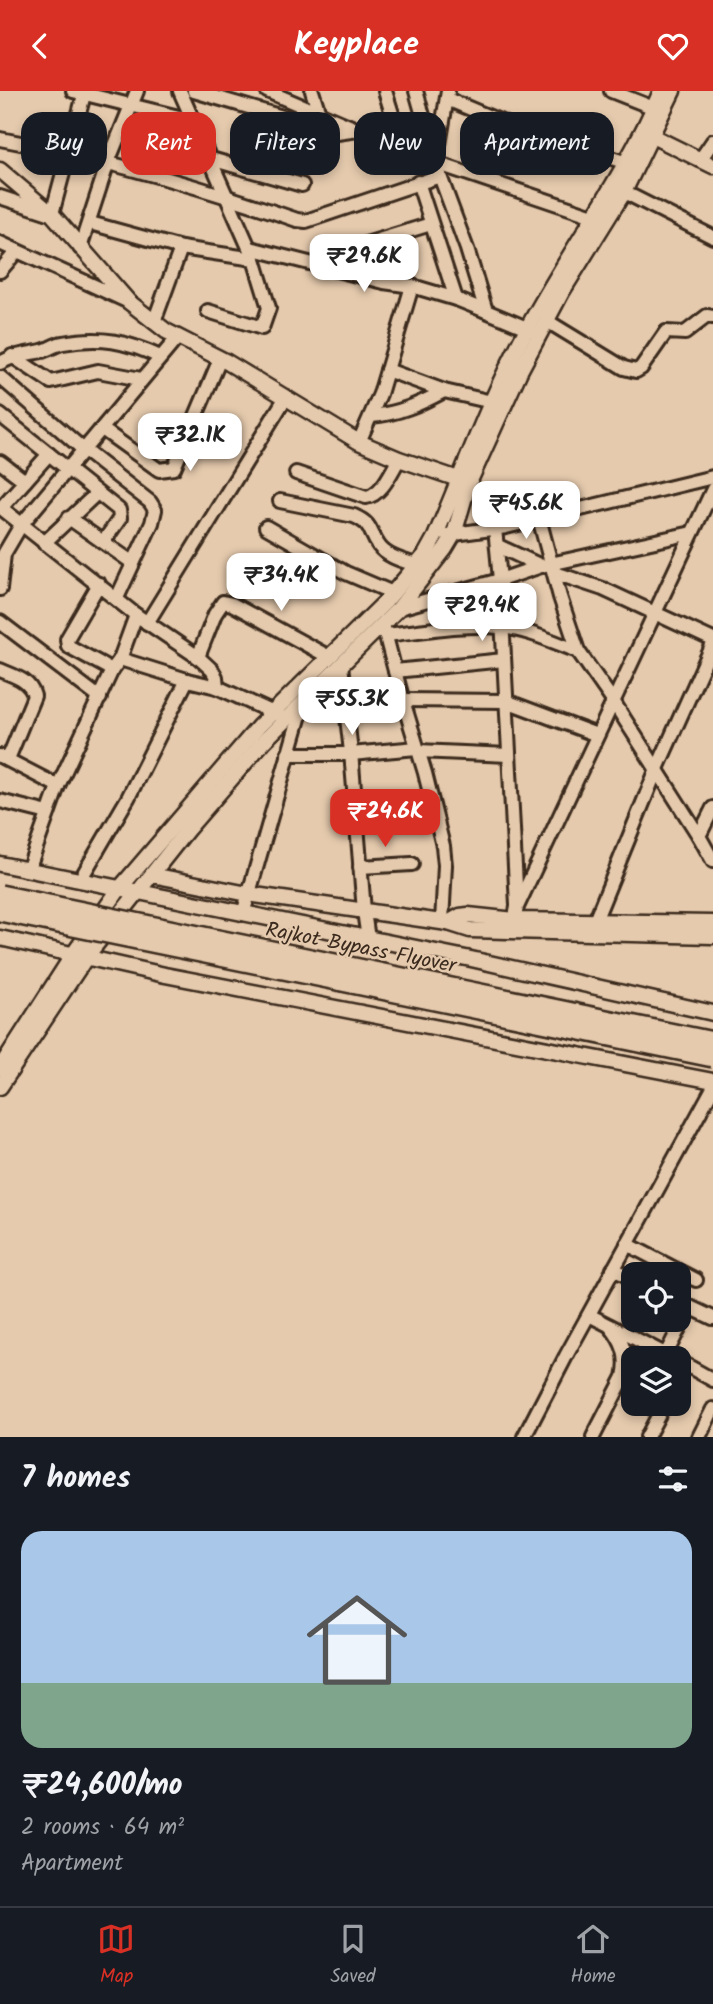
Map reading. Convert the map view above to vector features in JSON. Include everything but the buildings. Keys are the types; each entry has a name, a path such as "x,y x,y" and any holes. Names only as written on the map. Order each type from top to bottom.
{"highway":[{"name":"Rajkot Bypass Flyover","path":"0,895 713,1042"},
{"name":"Rajkot Bypass Flyover","path":"0,911 713,1058"}],"street":[{"path":"80,248 108,162 137,91"},
{"path":"180,91 190,112"},
{"path":"194,91 337,134 354,131"},
{"path":"267,91 317,112"},
{"path":"312,91 319,112"},
{"path":"385,91 392,112"},
{"path":"416,91 422,112"},
{"path":"611,91 654,108"},
{"path":"486,429 492,402 600,218 624,192 661,91"},
{"path":"0,1087 120,888 272,713 393,593 435,537 538,327 562,292 600,218 624,162 647,133 673,91"},
{"path":"77,112 81,92 161,112"},
{"path":"448,95 509,125 624,162"},
{"path":"647,133 707,163 713,141"},
{"path":"0,139 21,143"},
{"path":"216,160 302,185"},
{"path":"108,162 306,221 418,182 430,175"},
{"path":"0,170 52,214 129,302 154,321 359,442 464,481"},
{"path":"208,311 261,328 269,308 252,254 216,171"},
{"path":"446,172 600,218"},
{"path":"52,214 62,175"},
{"path":"440,175 486,311"},
{"path":"418,182 456,299"},
{"path":"624,192 713,237"},
{"path":"0,197 52,214"},
{"path":"90,223 181,248 252,254 412,286 538,327 636,372 666,332 685,333 707,316 713,317"},
{"path":"359,246 431,224"},
{"path":"0,243 129,302"},
{"path":"154,321 181,248"},
{"path":"0,271 17,251"},
{"path":"359,442 387,370 412,286"},
{"path":"0,589 2,554 21,525 178,337"},
{"path":"0,363 12,356 44,350 61,343 107,339 124,342 160,357"},
{"path":"12,356 51,382 98,371 141,379"},
{"path":"102,429 159,470 174,468 220,359"},
{"path":"387,370 444,391 492,402"},
{"path":"0,377 85,451 150,502 155,510 152,523 117,599"},
{"path":"370,417 405,410 444,391"},
{"path":"28,870 58,786 112,670 141,619 286,397"},
{"path":"0,415 121,514 104,541"},
{"path":"48,454 1,508 141,619 198,657 212,670 218,687"},
{"path":"296,473 366,497 373,496 399,459"},
{"path":"0,462 26,481"},
{"path":"435,537 495,528 713,477"},
{"path":"0,1068 80,954 138,892 195,820 304,700 341,665 385,630 454,534 464,481"},
{"path":"515,920 597,735 713,489"},
{"path":"44,543 96,494"},
{"path":"281,501 363,520 370,526 379,547 386,553 416,565"},
{"path":"69,518 133,563"},
{"path":"540,518 550,568 578,651 613,701 713,861"},
{"path":"266,527 346,573 393,593"},
{"path":"495,528 509,755 515,920"},
{"path":"399,608 692,533"},
{"path":"498,546 603,589 713,642 656,771 594,927"},
{"path":"99,584 67,639 68,646 112,670"},
{"path":"198,657 215,614 223,602 232,604 328,657"},
{"path":"0,622 100,698"},
{"path":"385,630 502,627 578,651"},
{"path":"385,630 443,846 445,923"},
{"path":"120,659 218,687 286,718"},
{"path":"395,671 504,660"},
{"path":"341,665 368,939"},
{"path":"0,670 25,681 32,687 34,696 4,757 58,786"},
{"path":"80,880 128,798 187,680"},
{"path":"243,914 304,700"},
{"path":"402,700 506,701 597,735"},
{"path":"288,754 351,754 418,749 509,755"},
{"path":"0,801 48,813"},
{"path":"698,836 713,807"},
{"path":"0,864 713,1013"},
{"path":"360,867 412,865"},
{"path":"152,875 248,894 445,923 464,915 713,936"},
{"path":"594,927 713,923"},
{"path":"0,938 165,975 713,1081"},
{"path":"524,1437 713,1088"},
{"path":"627,1244 696,1280"},
{"path":"613,1269 621,1273"},
{"path":"691,1308 713,1318"},
{"path":"589,1315 649,1346"},
{"path":"610,1326 624,1346"},
{"path":"691,1372 713,1380"},
{"path":"593,1437 621,1383"},
{"path":"699,1437 713,1409"},
{"path":"647,1437 658,1416"}]}
